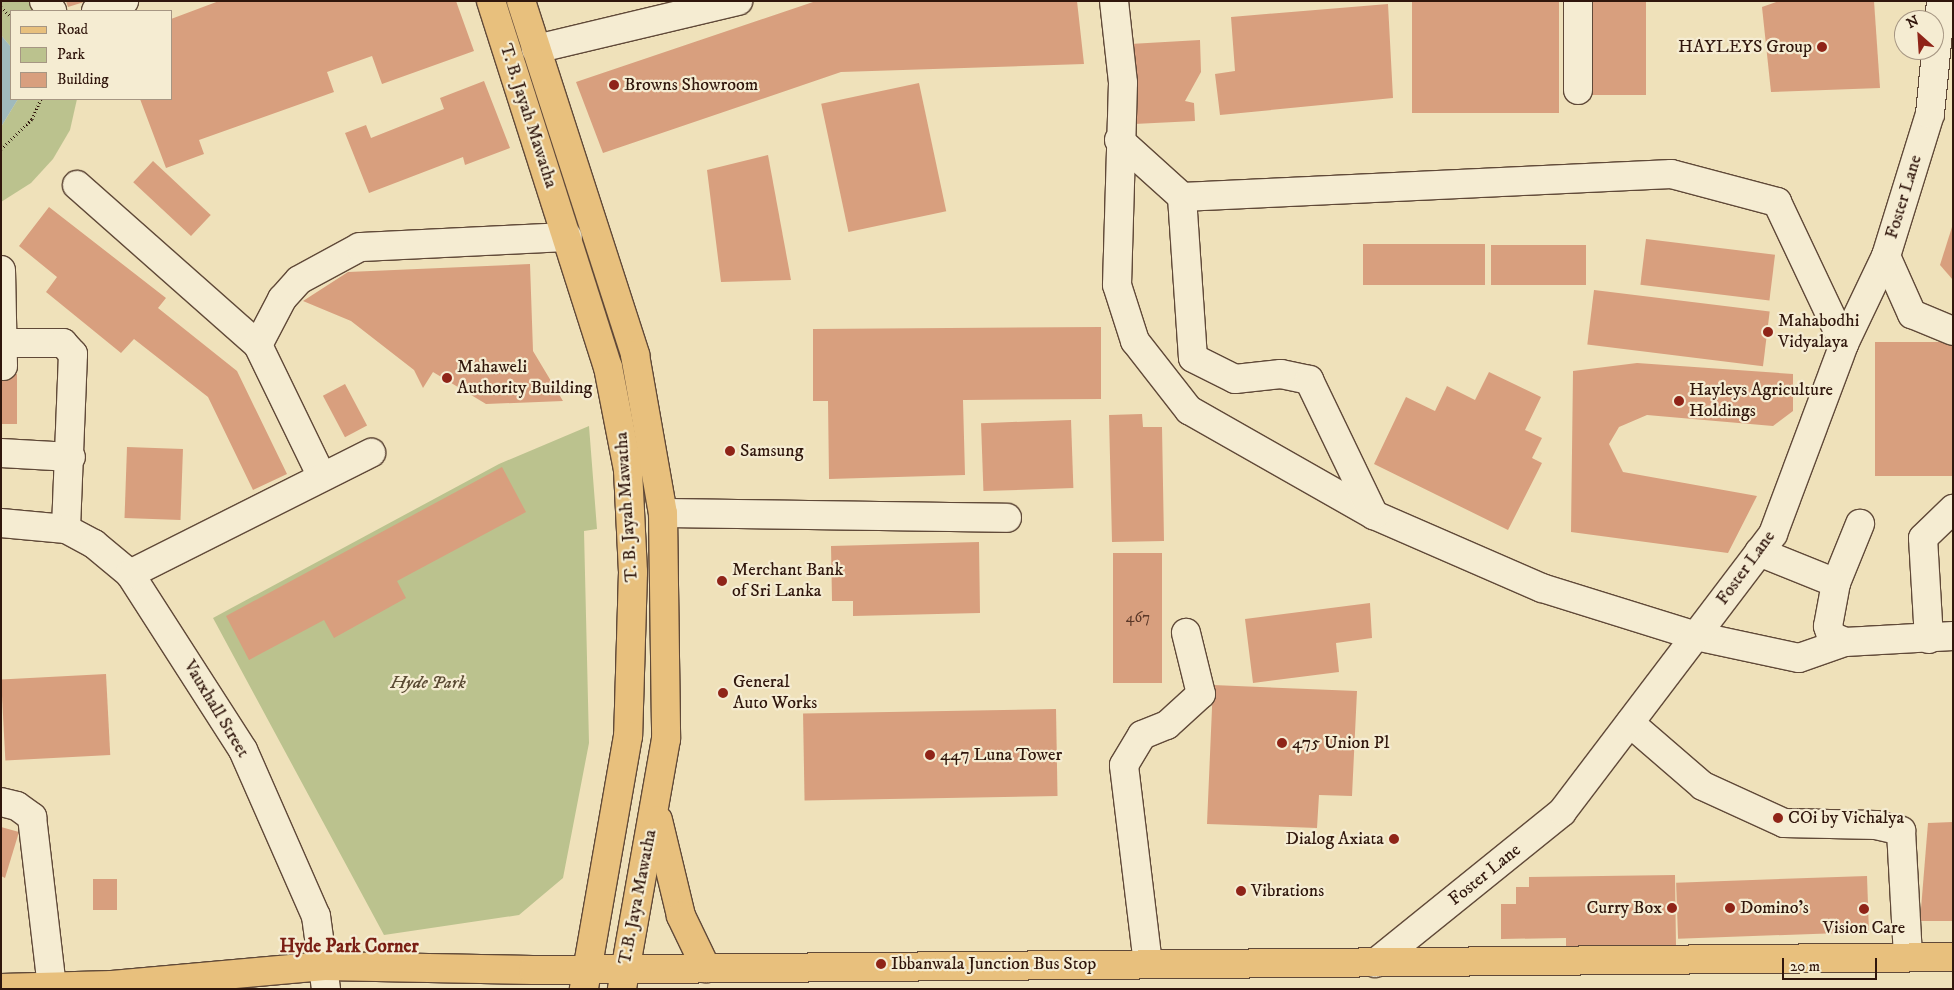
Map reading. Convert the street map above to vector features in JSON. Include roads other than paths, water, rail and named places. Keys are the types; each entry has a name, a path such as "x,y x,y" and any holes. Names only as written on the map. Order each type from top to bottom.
{"main road":[{"name":"T. B. Jayah Mawatha","path":"491,1 568,237 621,426 633,572 628,736 585,979"},
{"name":"T. B. Jayah Mawatha","path":"521,1 635,355 662,513 666,739 656,806"},
{"path":"656,806 681,916 706,968"},
{"name":"T.B. Jaya Mawatha","path":"623,978 656,806"},
{"path":"1,988 325,977 623,978 706,968 1953,957"}],"street":[{"path":"99,10 124,1"},
{"path":"536,49 738,1"},
{"path":"1114,1 1124,83 1119,140 1117,285 1135,341 1189,410 1374,515 1542,588 1696,636 1799,658 1846,642 1941,637 1923,538 1953,509"},
{"path":"1578,1 1578,90"},
{"name":"Foster Lane","path":"1375,962 1562,812 1773,534 1844,344 1886,256 1930,114 1941,1"},
{"path":"1119,140 1182,197 1193,358 1235,379 1281,374 1309,380 1374,515"},
{"path":"1182,197 1671,174 1778,202 1844,344"},
{"path":"77,185 258,345 321,474"},
{"path":"258,345 293,286 351,249 568,237"},
{"path":"1886,256 1912,314 1953,331"},
{"path":"1,270 4,355 63,343 72,354 71,458 66,528"},
{"path":"130,574 321,474 371,452"},
{"path":"1,454 71,458"},
{"path":"662,513 1008,518"},
{"name":"Vauxhall Street","path":"1,523 66,528 94,544 130,574 243,750 316,916 325,977"},
{"path":"1846,642 1831,636 1828,626 1836,584 1860,524"},
{"path":"1759,552 1836,584"},
{"path":"1148,964 1124,765 1142,735 1167,725 1201,694 1186,633"},
{"path":"1630,723 1703,786 1784,822 1876,825 1901,831 1908,957"},
{"path":"1,802 18,806 32,817 52,987"}],"water":[{"path":"1,35 10,46 10,100 17,100 1,127"}],"place":[{"name":"HAYLEYS Group","path":"1822,47"},
{"name":"Browns Showroom","path":"614,85"},
{"name":"Mahabodhi Vidyalaya","path":"1768,332"},
{"name":"Mahaweli Authority Building","path":"447,378"},
{"name":"Hayleys Agriculture Holdings","path":"1679,401"},
{"name":"Samsung","path":"730,451"},
{"name":"Merchant Bank of Sri Lanka","path":"722,581"},
{"name":"General Auto Works","path":"723,693"},
{"name":"475 Union Pl","path":"1282,743"},
{"name":"447 Luna Tower","path":"930,755"},
{"name":"COi by Vichalya","path":"1778,818"},
{"name":"Dialog Axiata","path":"1394,839"},
{"name":"Vibrations","path":"1241,891"},
{"name":"Curry Box","path":"1672,908"},
{"name":"Domino's","path":"1730,908"},
{"name":"Vision Care","path":"1864,909"},
{"name":"Ibbanwala Junction Bus Stop","path":"881,964"}],"district":[{"name":"Hyde Park Corner","path":"349,947"}],"park label":[{"name":"Hyde Park","path":"428,683"}]}
